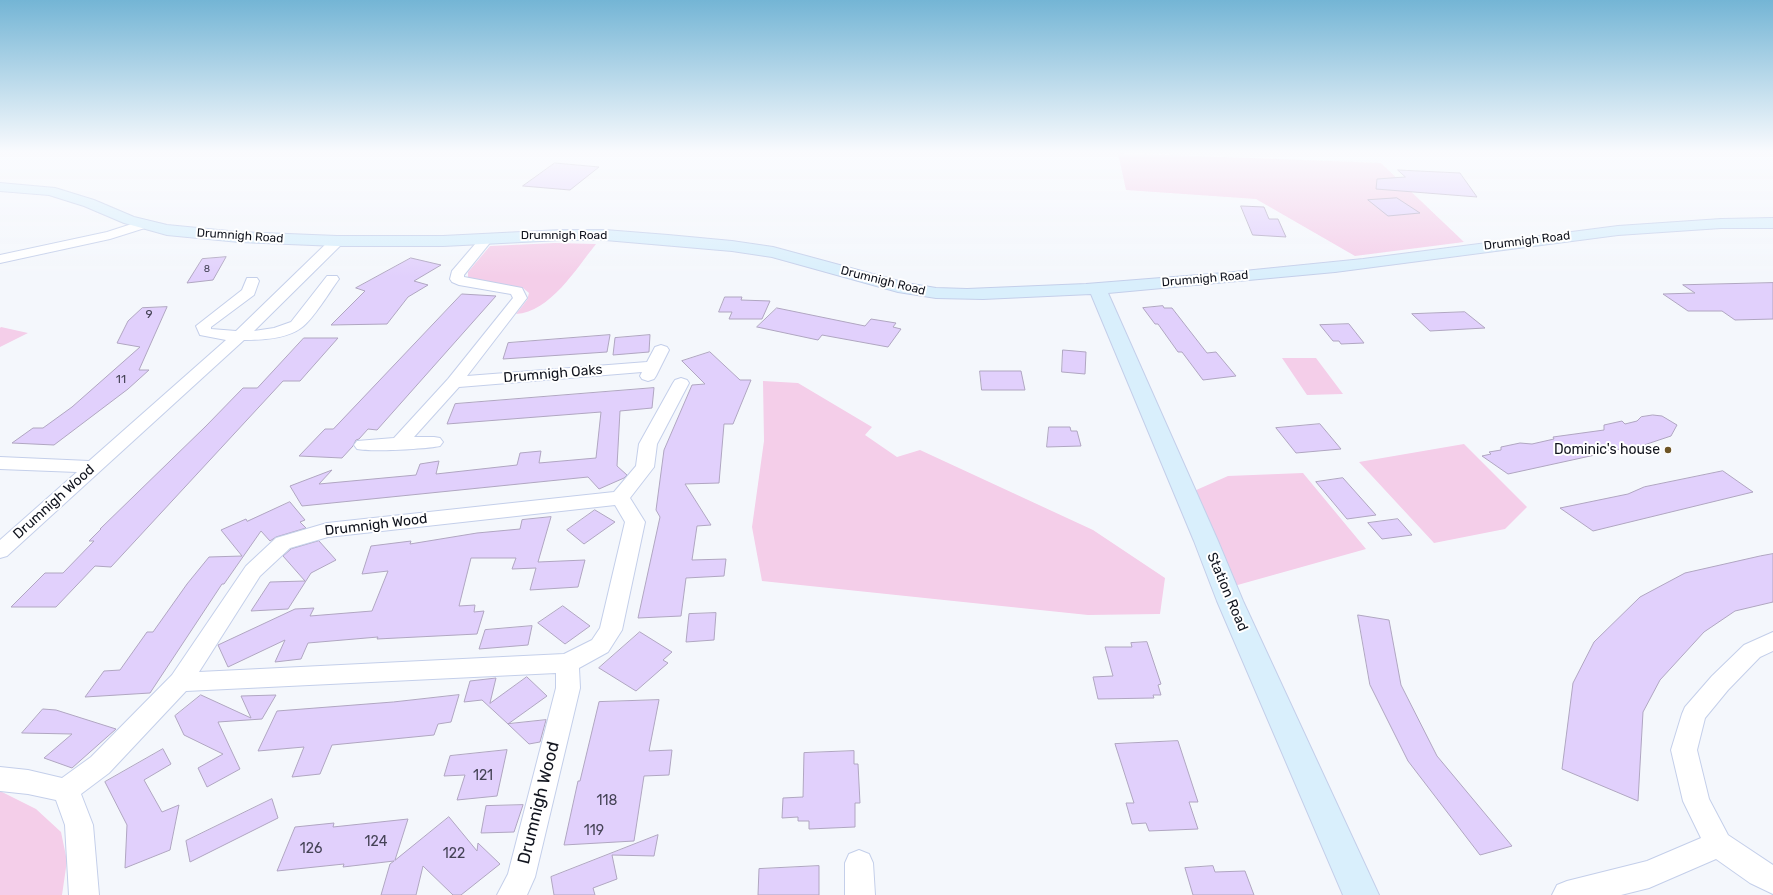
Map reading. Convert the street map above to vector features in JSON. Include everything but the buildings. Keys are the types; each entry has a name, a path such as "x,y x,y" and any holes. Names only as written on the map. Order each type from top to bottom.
{"main road":[{"name":"Drumnigh Road","path":"56,193 89,203 129,220 167,230 239,237 336,241 443,241 561,235 604,236 732,246 773,252 871,280 924,293 965,295 1097,288 1362,264 1557,237 1635,229 1699,224 1773,223"},
{"name":"Station Road","path":"1097,288 1203,534 1230,601 1361,895"}],"street":[{"path":"0,259 110,236 144,224"},
{"path":"399,444 454,382 520,298 517,291 464,282 457,279 457,274 486,239"},
{"name":"Drumnigh Wood","path":"0,551 241,335 336,241"},
{"path":"252,281 249,292 203,326 205,332 241,335 283,331 297,324 332,279"},
{"name":"Drumnigh Oaks","path":"454,382 650,372 660,350"},
{"path":"180,682 567,663 600,646 611,630 635,522 620,498 645,467 648,444 681,383"},
{"path":"363,445 434,442"},
{"path":"0,463 92,467"},
{"name":"Drumnigh Wood","path":"66,790 100,765 180,682 253,571 283,543 327,530 620,498"},
{"path":"1773,641 1752,650 1694,714 1684,750 1696,801 1718,844 1760,873 1773,880"},
{"name":"Drumnigh Wood","path":"512,895 521,877 568,688 567,663"},
{"path":"0,779 28,782 66,790 80,825 84,895"},
{"path":"1567,895 1649,874 1718,844"},
{"path":"859,863 860,895"}],"shaded area":[{"path":"1166,193 1412,193 1464,242 1355,256 1256,199"},
{"path":"555,243 596,244 571,277 551,298 540,306 528,311 516,314 527,300 529,293 523,288 474,281 468,277 468,272 490,246"},
{"path":"1,327 28,333 0,347"},
{"path":"1282,358 1316,358 1343,394 1307,395"},
{"path":"763,381 798,383 872,427 865,435 897,457 920,450 1093,530 1165,578 1160,614 1088,615 762,581 752,527 764,441"},
{"path":"1464,444 1527,507 1505,529 1434,543 1359,462"},
{"path":"1303,473 1366,549 1234,586 1194,491 1228,476"},
{"path":"0,791 36,809 61,832 67,861 62,895 0,895"}],"place":[{"name":"Dominic's house","path":"1668,450"}]}
